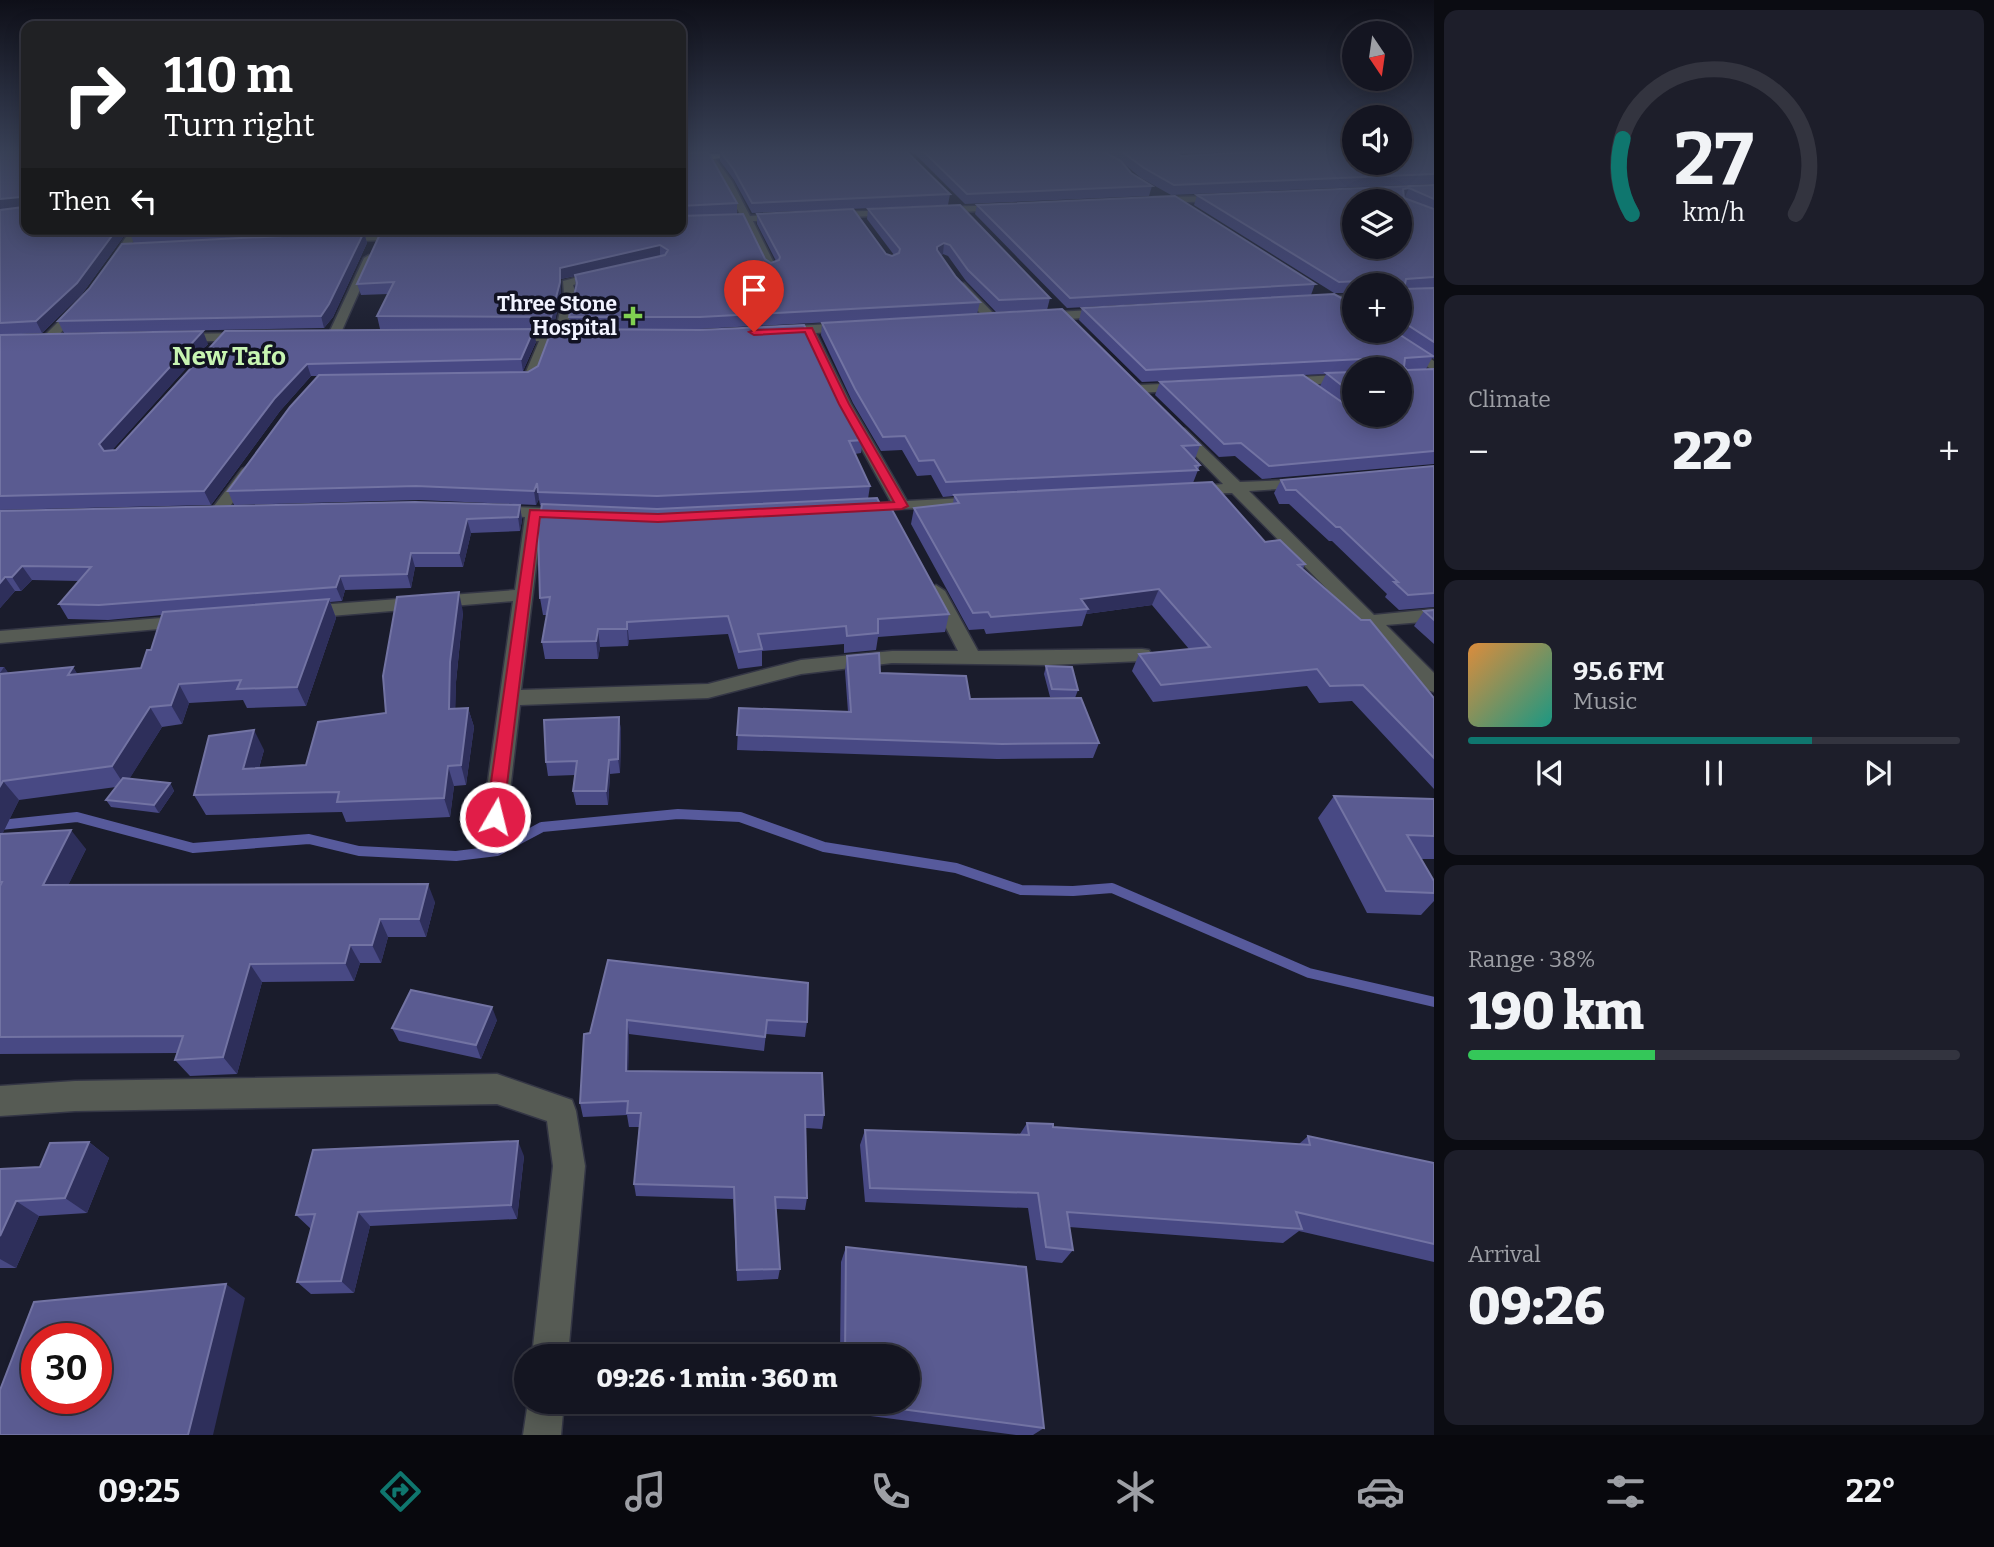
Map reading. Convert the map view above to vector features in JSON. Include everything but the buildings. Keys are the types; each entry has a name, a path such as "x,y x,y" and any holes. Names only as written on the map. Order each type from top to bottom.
{"street":[{"path":"686,222 746,218 772,269"},
{"path":"858,218 862,223"},
{"path":"969,218 978,228"},
{"path":"102,279 133,235"},
{"path":"325,240 417,235"},
{"path":"348,335 327,335 379,237"},
{"path":"124,250 137,249"},
{"path":"495,379 530,378 554,337 570,294 567,283 616,271"},
{"path":"954,276 992,319"},
{"path":"1310,285 1342,306"},
{"path":"60,340 41,340 88,298"},
{"path":"1306,301 1342,299"},
{"path":"1047,300 1082,334"},
{"path":"1027,317 1117,312"},
{"path":"768,332 861,327"},
{"path":"808,330 896,506 902,529"},
{"path":"157,338 266,336"},
{"path":"208,355 225,337"},
{"path":"487,337 588,337"},
{"path":"1395,343 1430,372"},
{"path":"1273,383 1342,379"},
{"path":"1301,381 1322,398"},
{"path":"1156,407 1133,385 1206,386"},
{"path":"1174,425 1434,685"},
{"path":"244,512 210,513 256,459"},
{"path":"1181,491 1316,482"},
{"path":"849,508 999,500"},
{"path":"470,510 589,515"},
{"path":"495,817 534,513"},
{"path":"928,576 971,657"},
{"path":"289,614 523,595"},
{"path":"1370,621 1434,615"},
{"path":"0,637 206,620"},
{"path":"510,698 708,691 800,667 892,657 1048,659 1142,655"},
{"path":"0,1101 89,1096 497,1089 561,1111 569,1166 551,1344"},
{"path":"542,1435 545,1414"}],"waterway":[{"path":"0,825 77,817 193,848 309,839 359,851 456,856 497,851 542,827 678,814 740,817 824,847 956,868 1021,890 1073,891 1112,888 1309,973 1434,1002"}],"place":[{"name":"Three Stone Hospital","path":"633,316"}],"district":[{"name":"New Tafo","path":"229,356"}],"route":[{"path":"495,817 534,513 658,518 902,506 844,404 808,330 754,332"}]}
